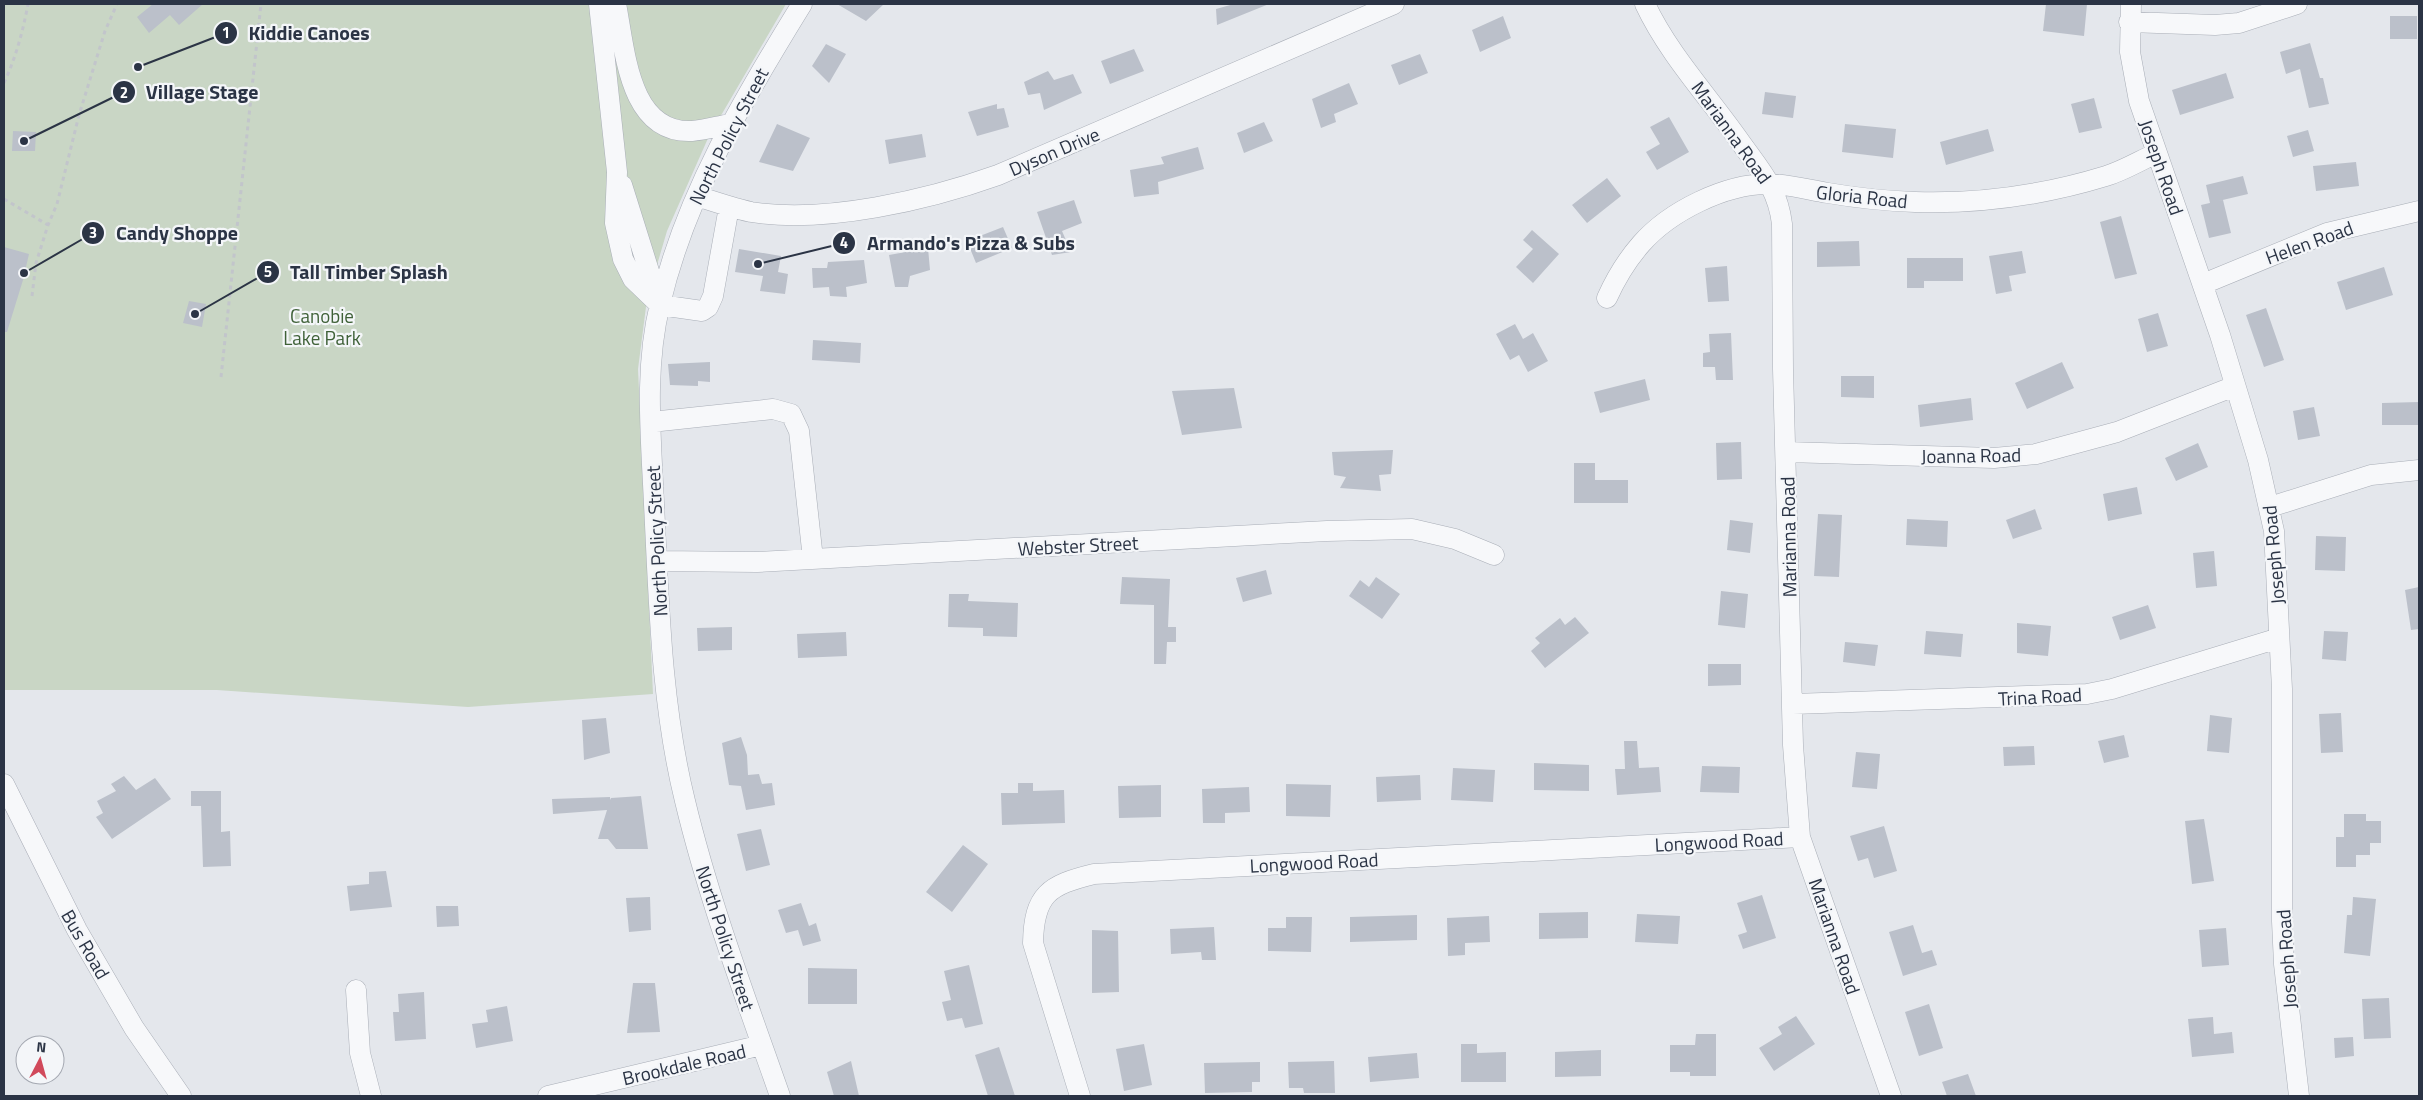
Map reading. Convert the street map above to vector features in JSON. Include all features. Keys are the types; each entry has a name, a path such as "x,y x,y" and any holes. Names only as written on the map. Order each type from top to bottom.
{"street":[{"path":"601,4 636,95 650,114 669,126 692,131 730,124"},
{"path":"601,4 617,172 660,305 702,310 708,306 713,296 730,207"},
{"name":"North Policy Street","path":"780,1096 706,882 684,799 676,757 660,632 650,422 651,356 660,305 674,254 697,196 730,124 802,4"},
{"name":"Dyson Drive","path":"697,196 730,207 760,212 814,214 911,201 998,175 1394,4"},
{"name":"Marianna Road","path":"1645,4 1681,63 1771,184 1780,204 1795,788 1800,837 1892,1096"},
{"path":"2130,13 2215,26 2240,23 2297,4"},
{"name":"Joseph Road","path":"2130,13 2133,77 2157,153 2203,284 2258,460 2274,531 2283,732 2282,922 2284,964 2299,1096"},
{"name":"Gloria Road","path":"1606,298 1642,242 1678,215 1725,190 1750,185 1771,184 1852,197 1915,202 1979,201 2022,196 2107,176 2157,153"},
{"name":"Helen Road","path":"2203,284 2327,233 2419,211"},
{"name":"Joanna Road","path":"1786,452 1994,458 2036,454 2117,432 2235,386"},
{"path":"650,422 772,409 791,414 799,431 813,559"},
{"path":"2270,507 2371,475 2419,470"},
{"name":"Webster Street","path":"657,561 720,563 1412,529 1455,539 1494,555"},
{"name":"Trina Road","path":"1793,704 2087,694 2112,689 2279,638"},
{"name":"Bus Road","path":"4,784 77,930 134,1028 181,1096"},
{"name":"Longwood Road","path":"1080,1096 1033,943 1033,922 1040,902 1054,886 1072,879 1094,874 1800,837"},
{"path":"356,990 360,1053 371,1096"},
{"name":"Brookdale Road","path":"548,1096 762,1045"}],"path":[{"path":"4,82 22,36 28,4"},
{"path":"32,296 36,263 57,204 91,75 117,4"},
{"path":"221,377 261,4"},
{"path":"4,199 48,225"}],"green space":[{"name":"Canobie Lake Park","path":"4,4 786,4 709,136 667,231 647,299 638,369 653,694 468,707 217,690 4,690"}],"building":[{"path":"153,4 203,4 179,25 170,15 149,33 137,17"},
{"path":"837,4 884,4 866,21"},
{"path":"1234,4 1269,4 1217,25 1216,9"},
{"path":"2046,4 2087,4 2084,36 2043,31"},
{"path":"1503,16 1511,38 1480,52 1472,30"},
{"path":"2390,16 2417,16 2417,39 2390,39"},
{"path":"2310,43 2320,78 2323,78 2329,104 2309,108 2300,69 2286,74 2280,52"},
{"path":"826,44 846,54 829,83 812,66"},
{"path":"1134,49 1144,71 1110,84 1101,61"},
{"path":"1420,54 1428,73 1399,85 1391,65"},
{"path":"1048,71 1054,80 1073,74 1082,93 1044,110 1040,93 1028,95 1024,82"},
{"path":"2226,73 2234,98 2180,115 2172,90"},
{"path":"1349,83 1358,104 1334,114 1336,122 1321,128 1312,99"},
{"path":"1765,92 1796,96 1793,118 1762,114"},
{"path":"2094,98 2102,128 2079,133 2071,104"},
{"path":"997,104 997,109 1004,108 1009,127 977,136 968,112"},
{"path":"1669,117 1689,152 1657,170 1646,152 1660,144 1650,127"},
{"path":"1264,122 1273,141 1244,153 1237,133"},
{"path":"777,124 810,138 793,171 759,162"},
{"path":"1845,124 1896,129 1893,158 1842,152"},
{"path":"1988,129 1994,151 1946,165 1940,142"},
{"path":"2308,130 2314,151 2293,157 2287,136"},
{"path":"13,131 36,132 35,151 12,151"},
{"path":"922,134 926,157 889,164 885,140"},
{"path":"1198,147 1204,169 1158,182 1159,194 1134,197 1130,170 1164,164 1161,157"},
{"path":"2356,162 2359,186 2316,191 2313,166"},
{"path":"2243,176 2248,194 2210,203 2206,185"},
{"path":"1607,178 1621,196 1587,223 1572,205"},
{"path":"1074,200 1082,223 1062,231 1071,252 1052,255 1037,212"},
{"path":"2223,200 2231,233 2209,238 2201,205"},
{"path":"2121,216 2137,274 2115,279 2100,222"},
{"path":"1003,227 1012,248 976,263 967,241"},
{"path":"1532,230 1559,254 1533,283 1516,267 1533,249 1523,240"},
{"path":"1859,241 1860,266 1817,267 1817,242"},
{"path":"4,247 29,254 7,332 4,332"},
{"path":"928,248 930,270 910,276 908,287 895,287 889,255"},
{"path":"739,249 781,256 778,272 788,274 785,294 760,291 763,276 735,272"},
{"path":"2022,251 2026,273 2009,276 2012,291 1996,294 1989,256"},
{"path":"1907,258 1963,258 1963,281 1924,281 1924,288 1907,288"},
{"path":"864,260 867,283 846,287 847,297 830,296 829,287 813,288 812,268 827,268 828,262"},
{"path":"1727,266 1729,301 1708,302 1705,268"},
{"path":"2384,267 2393,295 2346,310 2337,282"},
{"path":"189,301 206,304 202,327 183,323"},
{"path":"2266,308 2284,360 2264,367 2246,315"},
{"path":"2158,313 2168,346 2147,352 2138,319"},
{"path":"1515,324 1523,339 1533,333 1548,361 1528,372 1519,355 1510,360 1496,334"},
{"path":"1731,333 1733,380 1716,380 1715,367 1703,367 1703,353 1710,352 1709,334"},
{"path":"813,340 861,343 860,363 812,360"},
{"path":"710,362 710,382 698,381 698,386 670,385 668,364"},
{"path":"2062,362 2074,388 2027,409 2015,383"},
{"path":"1841,376 1874,376 1874,398 1841,397"},
{"path":"1645,379 1650,400 1600,413 1594,392"},
{"path":"1234,388 1242,428 1182,435 1172,391"},
{"path":"1971,398 1973,420 1920,427 1918,405"},
{"path":"2419,402 2419,425 2382,425 2382,403"},
{"path":"2314,407 2320,436 2298,440 2293,411"},
{"path":"1741,442 1742,479 1717,480 1716,443"},
{"path":"2198,443 2208,467 2176,481 2165,458"},
{"path":"1393,450 1391,474 1379,475 1381,491 1340,488 1346,477 1334,475 1332,452"},
{"path":"1574,463 1595,463 1595,480 1628,480 1628,503 1574,503"},
{"path":"2137,487 2142,514 2108,521 2103,494"},
{"path":"2035,509 2042,529 2013,539 2006,520"},
{"path":"1818,514 1842,515 1839,577 1814,576"},
{"path":"1907,519 1948,521 1947,547 1906,545"},
{"path":"1730,520 1753,523 1750,553 1727,550"},
{"path":"2316,536 2346,537 2345,571 2315,570"},
{"path":"2214,551 2217,586 2196,588 2193,553"},
{"path":"1266,570 1272,594 1243,602 1236,578"},
{"path":"1122,577 1170,579 1168,627 1176,627 1176,642 1167,642 1166,664 1154,664 1154,605 1120,604"},
{"path":"1376,577 1400,594 1382,619 1349,596 1360,580 1369,587"},
{"path":"2419,587 2419,629 2411,630 2405,590"},
{"path":"1721,591 1748,594 1745,628 1718,625"},
{"path":"949,594 969,594 968,601 1018,603 1017,637 983,636 983,628 948,627"},
{"path":"2148,605 2156,628 2120,640 2112,617"},
{"path":"1575,617 1589,633 1545,668 1531,651 1540,643 1535,638 1560,618 1565,625"},
{"path":"2017,623 2051,626 2048,656 2017,653"},
{"path":"732,627 732,650 698,651 697,628"},
{"path":"1926,631 1963,634 1961,657 1924,654"},
{"path":"2324,631 2348,632 2346,661 2322,659"},
{"path":"846,632 847,656 798,658 797,634"},
{"path":"1845,642 1878,645 1875,666 1843,662"},
{"path":"1708,664 1741,664 1741,685 1708,686"},
{"path":"2341,713 2343,752 2321,753 2319,714"},
{"path":"2210,715 2232,718 2229,753 2207,751"},
{"path":"606,718 610,753 584,760 582,720"},
{"path":"2124,735 2129,757 2104,763 2098,741"},
{"path":"741,737 747,755 748,775 759,774 762,784 772,783 775,805 746,810 741,786 729,785 722,743"},
{"path":"1624,741 1637,741 1639,768 1659,767 1661,792 1617,795 1615,769 1625,769"},
{"path":"2034,746 2035,765 2004,766 2003,747"},
{"path":"1856,752 1880,754 1877,789 1852,787"},
{"path":"1534,763 1589,765 1589,791 1534,790"},
{"path":"1702,766 1740,767 1739,793 1700,792"},
{"path":"1453,768 1495,770 1493,802 1451,800"},
{"path":"1420,775 1421,800 1377,802 1376,777"},
{"path":"124,776 136,790 155,778 171,799 112,839 96,817 103,813 97,801 116,791 111,784"},
{"path":"1018,783 1033,783 1033,791 1064,790 1065,823 1002,825 1001,793 1018,793"},
{"path":"1286,784 1331,785 1330,817 1286,816"},
{"path":"1161,785 1161,817 1119,818 1118,786"},
{"path":"1249,787 1250,812 1225,813 1225,823 1203,823 1202,789"},
{"path":"191,791 221,791 221,832 230,831 231,866 203,867 201,806 191,806"},
{"path":"641,796 648,849 616,849 608,839 598,839 607,810 553,814 552,799 610,797 610,800 611,798"},
{"path":"2344,814 2366,814 2366,821 2381,821 2381,843 2370,843 2370,855 2356,855 2356,867 2336,867 2336,837 2344,837"},
{"path":"2204,819 2214,881 2192,884 2185,821"},
{"path":"1884,826 1897,871 1874,878 1868,858 1858,861 1850,836"},
{"path":"761,829 770,865 746,871 737,834"},
{"path":"963,845 988,864 952,912 926,892"},
{"path":"386,871 392,907 350,911 347,886 369,884 369,872"},
{"path":"1762,895 1776,938 1743,949 1738,935 1747,932 1737,903"},
{"path":"650,897 651,930 629,932 626,898"},
{"path":"2353,897 2376,899 2370,956 2344,953 2347,915 2352,915"},
{"path":"801,903 809,926 816,923 821,941 803,946 798,930 786,933 778,910"},
{"path":"436,906 458,906 459,926 437,927"},
{"path":"1588,912 1588,938 1539,939 1539,913"},
{"path":"1637,914 1680,916 1678,944 1635,942"},
{"path":"1417,915 1417,940 1350,942 1350,917"},
{"path":"1489,916 1490,942 1465,943 1465,955 1448,956 1447,918"},
{"path":"1286,917 1312,917 1311,952 1268,951 1268,928 1286,928"},
{"path":"1913,925 1922,953 1932,950 1937,965 1903,976 1889,932"},
{"path":"1214,927 1216,960 1202,960 1201,952 1171,954 1170,929"},
{"path":"2226,928 2229,965 2202,967 2199,930"},
{"path":"1092,930 1118,931 1119,992 1092,993"},
{"path":"969,965 983,1024 965,1028 962,1018 947,1021 942,1002 951,1000 944,971"},
{"path":"808,968 857,969 857,1004 808,1004"},
{"path":"633,983 655,983 660,1032 627,1033"},
{"path":"424,992 426,1039 395,1041 393,1012 399,1012 398,994"},
{"path":"2389,998 2391,1038 2364,1039 2362,999"},
{"path":"1929,1004 1943,1048 1919,1056 1905,1012"},
{"path":"507,1006 513,1041 476,1048 472,1024 488,1022 486,1010"},
{"path":"1796,1016 1815,1044 1774,1071 1759,1048 1782,1034 1778,1027"},
{"path":"2213,1017 2214,1034 2232,1032 2234,1053 2192,1057 2188,1019"},
{"path":"1696,1034 1716,1034 1716,1076 1690,1076 1690,1072 1670,1072 1670,1045 1695,1045"},
{"path":"2353,1037 2354,1056 2335,1058 2334,1038"},
{"path":"1144,1044 1152,1085 1124,1091 1116,1049"},
{"path":"1461,1044 1477,1044 1477,1053 1506,1052 1506,1082 1461,1082"},
{"path":"999,1047 1015,1096 988,1096 975,1055"},
{"path":"1601,1050 1601,1076 1555,1077 1555,1052"},
{"path":"1417,1053 1419,1078 1370,1082 1368,1057"},
{"path":"851,1061 859,1096 834,1096 827,1072"},
{"path":"1334,1061 1335,1093 1304,1093 1303,1088 1289,1088 1288,1062"},
{"path":"1260,1062 1260,1082 1252,1082 1252,1092 1205,1093 1204,1063"},
{"path":"1968,1074 1976,1096 1947,1096 1942,1082"}],"place":[{"name":"Kiddie Canoes","path":"138,67"},
{"name":"Village Stage","path":"24,141"},
{"name":"Armando's Pizza & Subs","path":"758,264"},
{"name":"Candy Shoppe","path":"24,273"},
{"name":"Tall Timber Splash","path":"195,314"}]}
